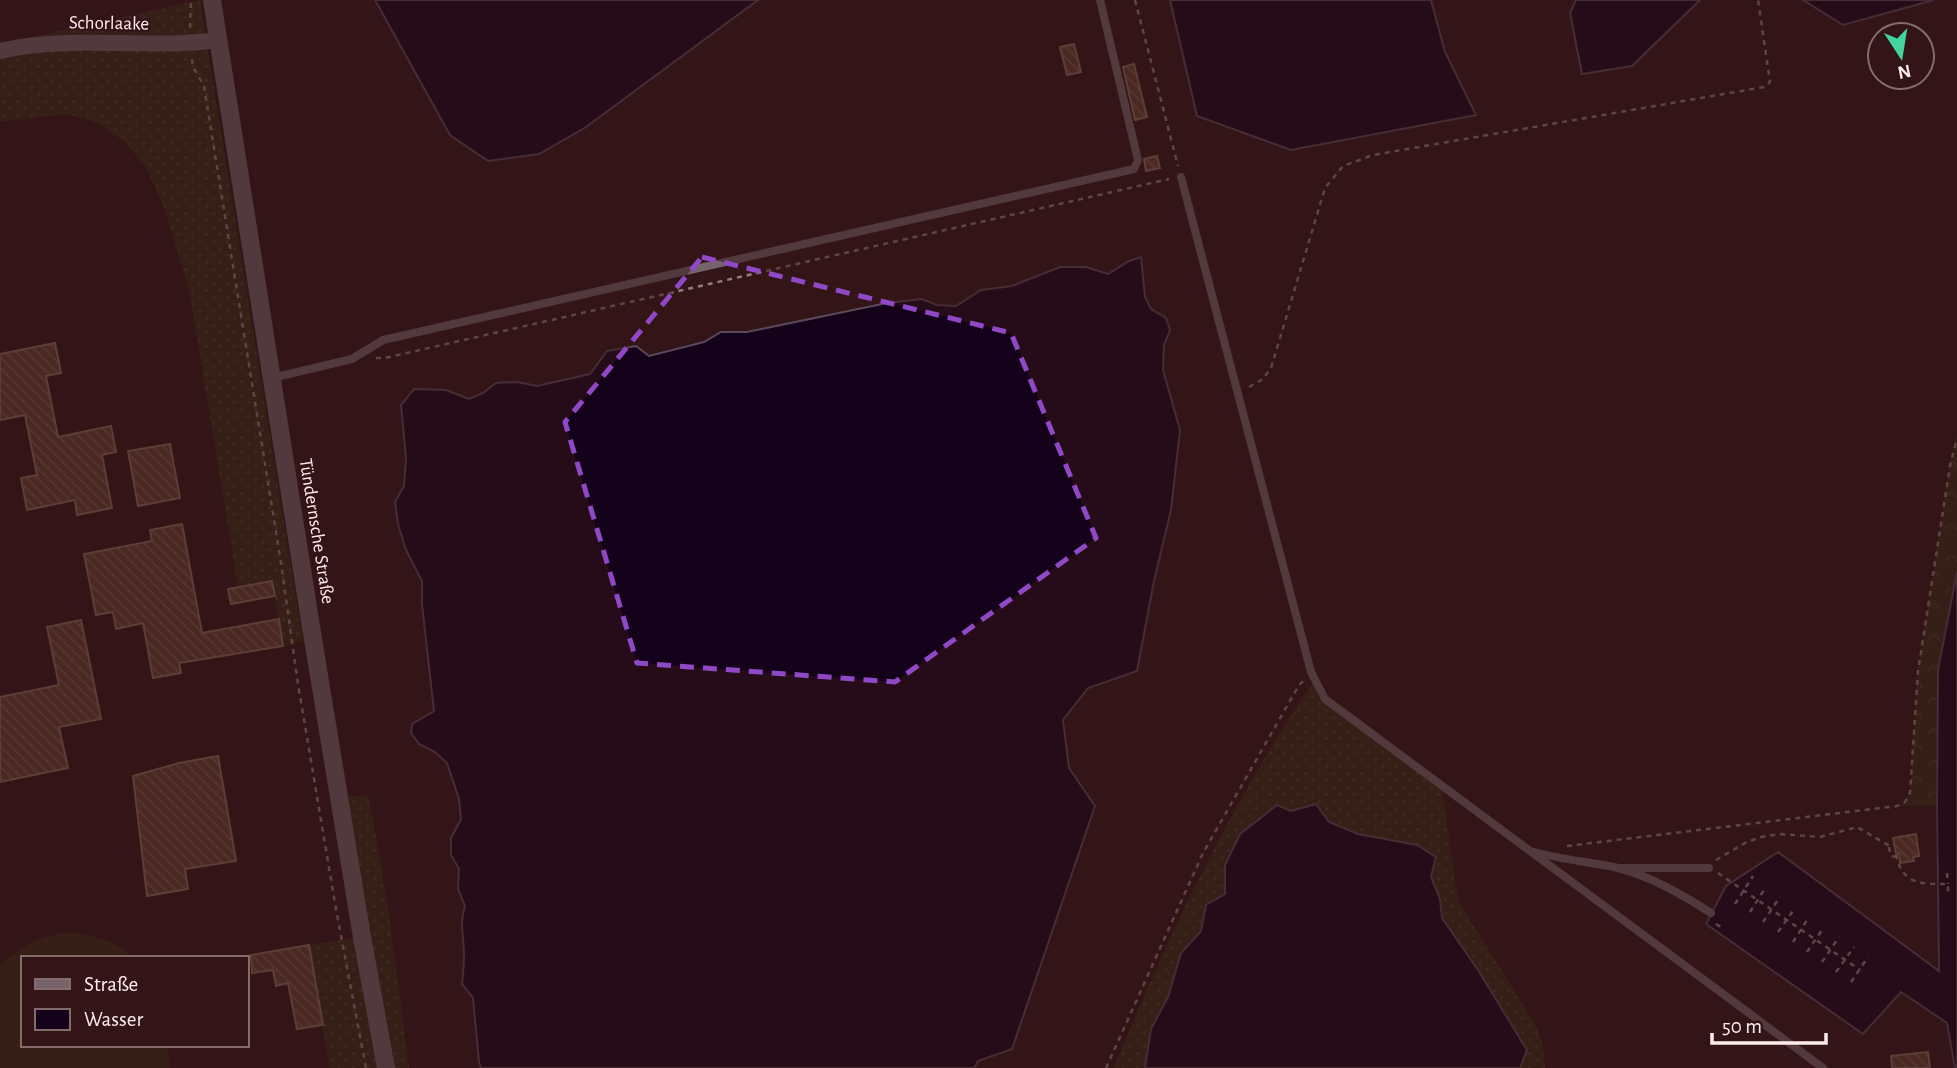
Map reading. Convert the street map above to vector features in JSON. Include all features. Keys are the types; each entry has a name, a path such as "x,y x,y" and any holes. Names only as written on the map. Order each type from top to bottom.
{"street":[{"name":"Tündernsche Straße","path":"212,0 360,924 386,1068"},
{"name":"Schorlaake","path":"0,51 56,42 190,44 218,40"}],"lane":[{"path":"272,378 352,359 383,340 1134,169 1138,160 1100,0"},
{"path":"1181,177 1311,672 1325,699 1823,1068"},
{"path":"1529,851 1579,863 1616,868 1709,868"},
{"path":"1616,868 1663,885 1711,913"}],"path":[{"path":"191,0 190,44 194,67 204,86 298,684 366,1068"},
{"path":"352,359 385,358 1181,177 1135,0"},
{"path":"1236,392 1255,385 1271,368 1325,188 1343,166 1373,155 1764,87 1770,82 1758,0"},
{"path":"1557,847 1897,806 1905,802 1910,793 1918,671 1950,466 1957,438"},
{"path":"1106,1068 1203,853 1299,685 1311,672"},
{"path":"1709,868 1715,861 1745,843 1761,837 1780,834 1820,837 1857,827 1891,847 1891,856 1897,855 1900,868 1920,884 1948,884"},
{"path":"1947,873 1948,894"},
{"path":"1723,876 1860,970"},
{"path":"1735,904 1753,876"},
{"path":"1750,912 1766,887"},
{"path":"1763,922 1780,897"},
{"path":"1779,932 1796,908"},
{"path":"1793,942 1809,917"},
{"path":"1807,952 1824,927"},
{"path":"1822,962 1839,937"},
{"path":"1836,972 1854,947"},
{"path":"1851,982 1868,957"}],"highlighted area":[{"path":"702,257 1011,333 1096,538 895,682 637,663 565,422"}],"green space":[{"path":"200,0 303,641 283,646 272,581 238,587 189,289 165,210 147,169 125,142 96,122 65,114 0,122 0,44"},
{"path":"1957,438 1957,572 1938,670 1937,806 1897,806 1905,802 1910,793 1918,671 1950,466"},
{"path":"1314,681 1325,699 1442,786 1459,902 1534,1022 1542,1042 1545,1068 1520,1068 1527,1050 1442,917 1440,899 1416,845 1358,834 1328,822 1316,804 1291,811 1225,865 1225,894 1206,905 1201,931 1181,953 1168,997 1151,1029 1145,1068 1114,1068 1157,967 1204,869 1256,773"},
{"path":"368,795 386,897 409,1068 330,1068 309,945 362,937 339,798"},
{"path":"63,933 83,935 118,946 131,956 21,956 21,1047 167,1047 170,1068 0,1068 0,967 28,944"}],"water":[{"path":"375,0 758,0 586,127 539,154 488,161 450,135"},
{"path":"1170,0 1431,0 1445,52 1476,115 1291,150 1197,116"},
{"path":"1576,0 1700,0 1632,66 1582,74 1570,13"},
{"path":"1803,0 1934,0 1843,25"},
{"path":"1141,257 1145,297 1151,309 1166,318 1170,330 1164,345 1163,370 1180,430 1171,510 1137,671 1088,688 1063,720 1069,768 1095,806 1012,1049 978,1061 974,1068 481,1068 473,998 462,984 462,924 465,906 458,889 459,869 451,855 451,838 461,819 459,799 447,763 435,752 419,744 411,733 412,724 434,711 422,604 422,581 406,550 395,502 404,486 406,458 401,405 414,389 446,390 469,399 496,383 517,382 537,386 590,374 607,351 636,346 649,356 704,342 721,332 747,332 887,303 922,299 937,305 956,306 981,290 1012,286 1060,267 1086,267 1108,274"},
{"path":"1957,572 1955,1068 1947,1023 1901,992 1863,1034 1706,924 1726,886 1778,852 1939,971 1938,670"},
{"path":"1316,804 1329,822 1358,834 1417,845 1436,857 1431,877 1440,899 1442,918 1478,970 1527,1050 1520,1068 1145,1068 1151,1029 1168,997 1181,953 1201,931 1206,905 1225,894 1225,865 1240,834 1277,805 1291,811"}],"building":[{"path":"1074,44 1081,72 1067,75 1060,47"},
{"path":"1134,64 1147,117 1135,120 1123,67"},
{"path":"1157,156 1160,168 1146,171 1144,159"},
{"path":"55,343 61,373 46,376 58,437 111,426 116,452 102,455 112,508 77,515 75,500 27,510 21,478 37,475 25,415 0,420 0,354"},
{"path":"170,444 180,498 138,506 128,451"},
{"path":"182,524 202,633 279,619 283,646 179,663 181,673 153,678 143,623 116,629 113,612 96,615 84,554 152,541 150,530"},
{"path":"272,581 275,596 231,604 228,589"},
{"path":"81,620 101,719 59,727 68,768 0,782 0,697 59,685 47,627"},
{"path":"218,756 236,861 185,869 188,889 147,896 133,776 179,763"},
{"path":"1916,834 1919,856 1913,857 1914,861 1900,863 1893,838"},
{"path":"309,945 323,1025 297,1029 288,983 276,986 273,970 252,973 251,955"},
{"path":"1928,1052 1930,1068 1892,1068 1891,1056"}]}
